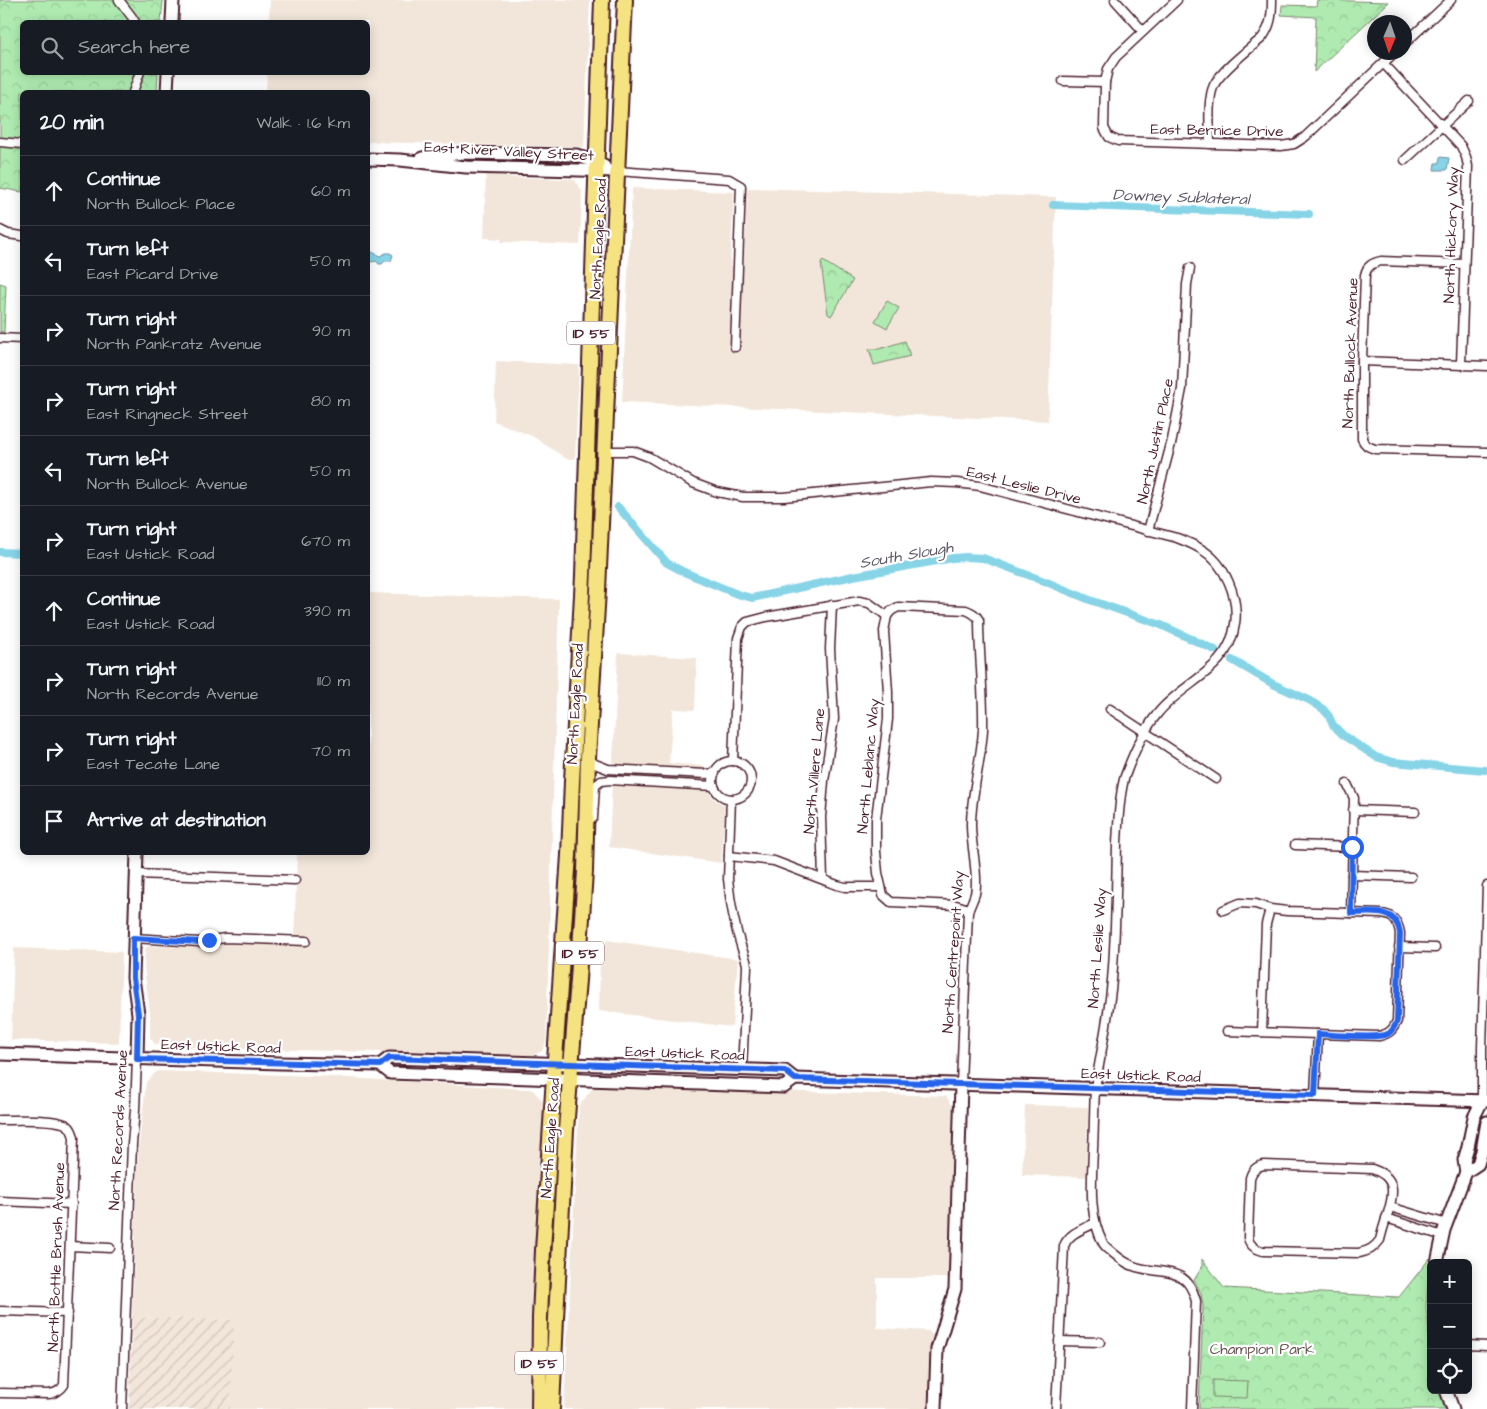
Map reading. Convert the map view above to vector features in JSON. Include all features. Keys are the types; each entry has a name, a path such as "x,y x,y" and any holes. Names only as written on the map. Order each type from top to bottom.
{"highway":[{"name":"North Eagle Road","path":"538,1409 540,1318 553,1079 569,855 583,576 602,0"},
{"name":"North Eagle Road","path":"552,1409 561,1213 585,871 588,758 593,688 625,0"},
{"path":"583,576 590,584 585,677 593,688"},
{"path":"577,698 585,702 583,754 588,758"}],"main road":[{"path":"172,20 173,0"},
{"path":"167,90 168,75"},
{"name":"East River Valley Street","path":"370,159 400,160 466,167 596,166 618,171"},
{"name":"North Records Avenue","path":"137,855 133,978 138,1014 137,1059"},
{"name":"East Ustick Road","path":"0,1054 380,1065 390,1073 784,1087 795,1079"},
{"name":"East Ustick Road","path":"380,1065 389,1058 572,1063 785,1071 795,1079 1484,1101"},
{"name":"North Centrepoint Way","path":"935,1409 937,1349 955,1289 961,1084"},
{"path":"1484,1101 1487,1115"},
{"path":"1438,1259 1445,1230 1466,1172 1464,1160 1474,1117 1484,1101"},
{"path":"1466,1172 1478,1164 1487,1122"},
{"path":"1447,1394 1453,1409"}],"street":[{"path":"119,0 134,20"},
{"path":"1115,0 1143,32"},
{"path":"1063,81 1105,82 1108,69 1116,57 1177,0"},
{"path":"1210,144 1211,97 1214,86 1220,76 1262,38 1271,20 1272,0"},
{"path":"1412,37 1451,0"},
{"path":"1384,64 1388,60"},
{"name":"East Bernice Drive","path":"1105,82 1104,128 1109,137 1118,141 1281,146 1294,144 1305,137 1384,64"},
{"name":"North Hickory Way","path":"1384,64 1460,146 1466,158 1468,166 1461,364"},
{"path":"134,90 139,75"},
{"path":"1405,160 1469,101"},
{"path":"0,142 20,144"},
{"name":"East River Valley Street","path":"618,171 729,179 741,186 735,347"},
{"path":"0,230 8,234 20,236"},
{"name":"North Bullock Avenue","path":"1464,264 1381,261 1371,264 1368,268 1365,275 1361,432 1364,444 1375,448 1487,452"},
{"name":"North Justin Place","path":"1148,531 1172,440 1182,390 1190,268"},
{"path":"0,338 20,339"},
{"path":"1362,361 1487,366"},
{"name":"East Leslie Drive","path":"603,451 633,451 649,456 693,483 717,492 742,497 784,497 931,482 957,483 980,486 1177,538 1202,549 1213,558 1224,572 1234,600 1236,614 1232,637 1222,657"},
{"path":"733,761 738,638 742,627 747,622 859,601 869,603 887,616"},
{"name":"North Villere Lane","path":"823,879 822,808 824,781 834,719 830,649 832,605"},
{"name":"North Centrepoint Way","path":"887,616 898,607 966,610 977,616 979,620 981,672 984,694 983,732 971,824 975,893 968,912 961,1084"},
{"name":"North Leblanc Way","path":"881,887 876,852 876,819 888,719 884,631 887,616"},
{"name":"North Leslie Way","path":"1192,1409 1196,1301 1192,1289 1185,1278 1175,1273 1141,1268 1122,1261 1104,1245 1095,1223 1092,1182 1095,1088 1112,980 1119,815 1124,778 1145,731 1159,711 1215,666 1222,657"},
{"path":"1110,709 1216,779"},
{"path":"588,758 595,764 608,769 714,773"},
{"path":"733,761 742,764 748,769 752,782 746,794 741,798 731,799 718,793 713,779 714,773 721,765 733,761"},
{"path":"585,871 591,854 595,786 601,781 617,780 714,786"},
{"path":"1347,784 1354,798 1351,913"},
{"path":"731,799 729,892 747,967 742,1070"},
{"path":"1353,810 1415,812"},
{"path":"1295,845 1352,847"},
{"path":"729,856 774,861 837,886 881,887 883,894 891,902 956,905 969,908"},
{"path":"136,874 295,880"},
{"path":"1352,875 1411,876"},
{"path":"1484,1101 1482,1048 1487,886"},
{"path":"1224,910 1240,903 1256,904 1270,909 1287,911 1388,915 1394,918 1399,925 1397,1021 1390,1032 1379,1036 1227,1031"},
{"path":"1262,1032 1266,924 1270,909"},
{"path":"133,938 200,942 225,938 306,941"},
{"path":"1399,947 1435,948"},
{"path":"1315,1095 1318,1034"},
{"name":"North Records Avenue","path":"122,1409 130,1172 137,1059"},
{"name":"North Bottle Brush Avenue","path":"0,1120 58,1121 69,1126 74,1138 66,1379 61,1390 55,1394 0,1393"},
{"path":"1264,1165 1372,1169 1385,1175 1393,1189 1393,1196 1386,1218 1380,1240 1376,1246 1359,1253 1263,1251 1256,1249 1251,1246 1248,1234 1250,1178 1254,1170 1264,1165"},
{"path":"0,1202 72,1204"},
{"path":"1390,1207 1445,1230"},
{"path":"1386,1218 1445,1230"},
{"path":"1056,1409 1065,1243 1073,1233 1095,1223"},
{"path":"70,1246 110,1248"},
{"path":"0,1311 68,1313"},
{"path":"1059,1341 1100,1342"},
{"path":"1472,1345 1487,1346"}],"shaded area":[{"path":"270,0 590,0 584,147 370,142 370,90 266,90 267,75 370,75 370,20 269,20"},
{"path":"486,172 505,177 575,180 582,191 580,245 501,242 501,239 484,238"},
{"path":"632,188 734,192 730,266 744,267 747,188 1056,197 1048,421 622,402"},
{"path":"496,361 579,365 575,459 567,459 532,436 494,421"},
{"path":"370,593 559,599 546,1042 542,1051 532,1056 175,1047 175,1045 155,1044 150,1038 150,1013 144,968 145,949 148,946 200,947 222,943 294,944 297,855 370,855"},
{"path":"618,653 697,658 695,710 673,709 669,763 704,766 703,789 708,790 714,799 725,806 721,863 609,847"},
{"path":"607,940 738,959 732,1027 599,1011 600,952"},
{"path":"14,948 122,952 119,1043 11,1040"},
{"path":"157,1071 316,1076 533,1090 544,1103 530,1409 230,1409 233,1320 132,1317 138,1154 146,1082"},
{"path":"594,1086 946,1096 953,1107 949,1278 877,1278 877,1328 929,1331 933,1336 928,1409 564,1409 579,1106"},
{"path":"1025,1105 1088,1107 1086,1177 1022,1175"},
{"path":"132,1317 234,1320 230,1409 129,1409"}],"green space":[{"path":"0,0 163,0 161,20 20,20 20,75 158,75 157,90 20,90 20,192 0,188"},
{"path":"1317,0 1389,2 1375,15 1367,15 1367,23 1314,72 1316,17 1281,15 1282,5 1316,6"},
{"path":"823,261 853,280 831,316 828,314 821,263"},
{"path":"0,283 6,285 4,332 0,332"},
{"path":"887,301 899,308 887,328 875,321"},
{"path":"905,341 910,356 874,365 869,349 879,349"},
{"name":"Champion Park","path":"1202,1259 1224,1288 1399,1297 1427,1262 1427,1394 1440,1394 1445,1409 1199,1409 1203,1306 1201,1293 1194,1280 1202,1267"},
{"path":"1213,1380 1248,1381 1247,1398 1213,1397"}],"water":[{"path":"1440,157 1449,158 1447,170 1434,170 1435,163 1439,163"},
{"path":"372,252 380,256 386,253 393,255 391,261 379,264 376,261 370,261 370,253"}],"waterway":[{"name":"Downey Sublateral","path":"1053,205 1309,214"},
{"name":"South Slough","path":"618,507 667,563 737,594 752,598 853,576 953,558 983,558 1090,600 1161,625 1215,650"},
{"path":"0,552 20,553"},
{"name":"South Slough","path":"1232,660 1273,684 1309,700 1323,709 1333,725 1344,736 1376,757 1393,762 1485,770"}],"route":[{"path":"209,940 200,942 133,938 133,978 138,1014 137,1059 380,1065 389,1058 572,1063 785,1071 795,1079 1315,1095 1318,1034 1386,1035 1394,1028 1397,1021 1399,925 1394,918 1388,915 1351,913 1352,847"}]}
